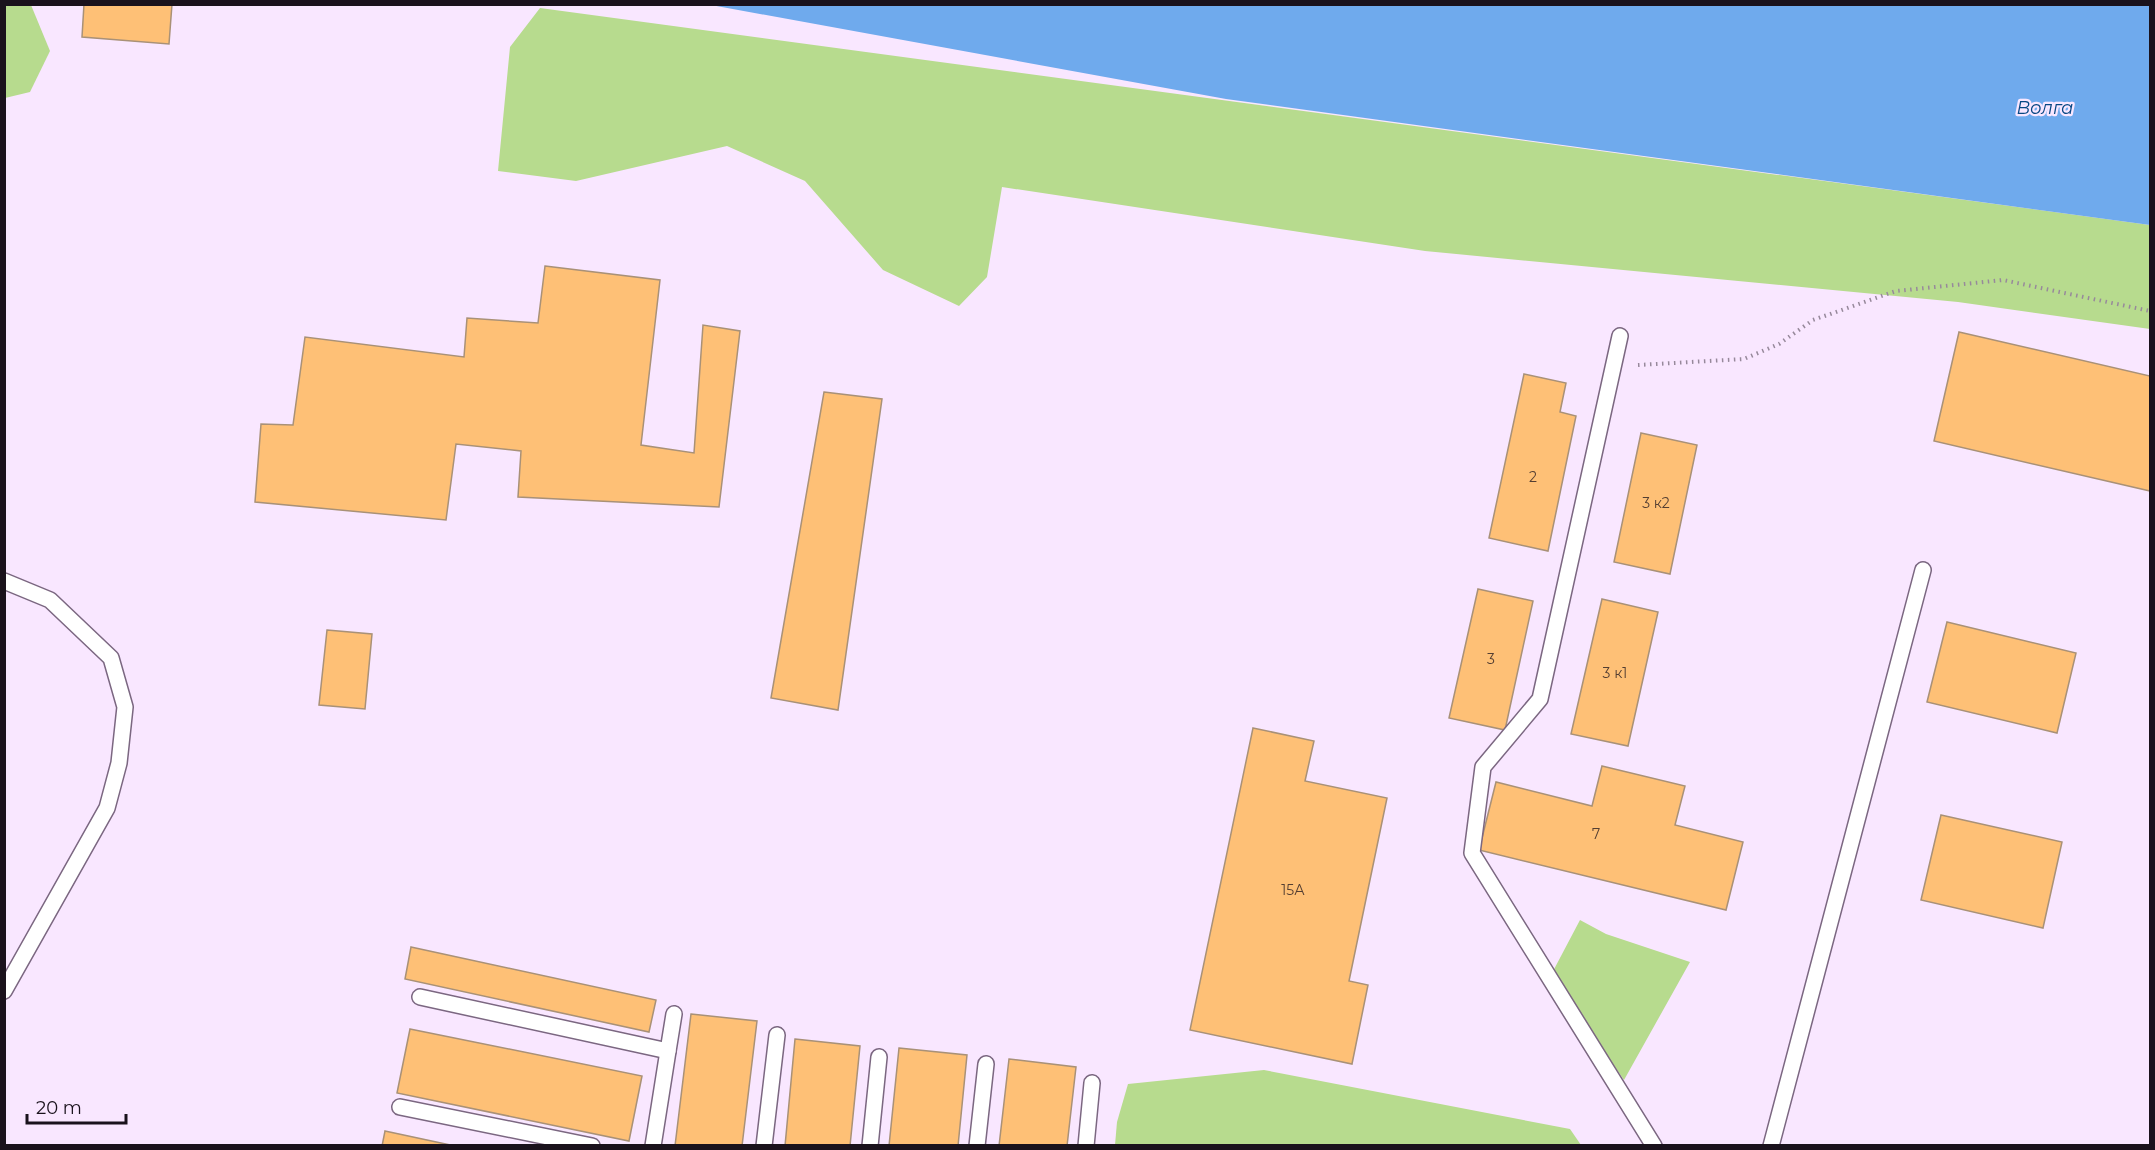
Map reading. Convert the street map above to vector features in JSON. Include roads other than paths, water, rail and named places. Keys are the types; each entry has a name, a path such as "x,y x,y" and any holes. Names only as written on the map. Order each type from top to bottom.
{"lane":[{"path":"1620,336 1540,699 1483,767 1472,853 1654,1146"},
{"path":"1771,1146 1923,570"},
{"path":"4,581 50,600 111,658 125,707 119,763 107,808 4,991"},
{"path":"420,997 668,1051"},
{"path":"653,1146 674,1014"},
{"path":"764,1146 777,1035"},
{"path":"870,1146 879,1057"},
{"path":"976,1146 986,1064"},
{"path":"1086,1146 1092,1083"},
{"path":"400,1107 592,1146"}],"water":[{"name":"Волга","path":"711,5 2150,5 2150,225 1226,99"}]}
